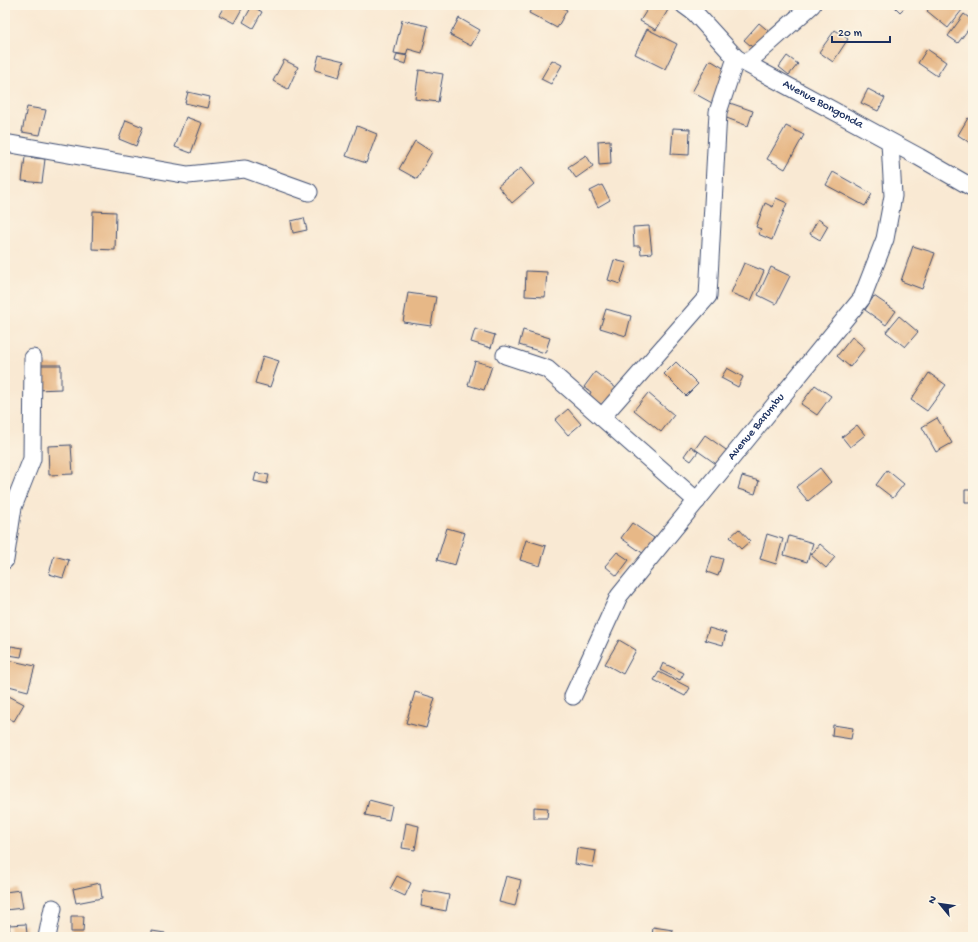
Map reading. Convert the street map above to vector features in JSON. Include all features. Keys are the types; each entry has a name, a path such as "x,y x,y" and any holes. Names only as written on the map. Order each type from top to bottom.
{"street":[{"name":"Avenue Bongonda","path":"684,5 695,13 741,60 890,142 919,156 973,188"},
{"path":"602,417 708,296 718,112 741,60 812,5"},
{"name":"Avenue Barumbu","path":"572,696 619,596 862,298 885,238 893,196 890,142"},
{"path":"5,143 188,175 245,170 308,192"},
{"path":"505,355 547,369 697,501"},
{"path":"5,560 13,507 32,459 32,358"},
{"path":"47,937 53,908"}],"building":[{"path":"225,5 244,5 234,23 219,15"},
{"path":"533,5 558,5 567,10 557,28 529,13"},
{"path":"650,5 659,5 668,10 656,30 640,21"},
{"path":"893,5 907,5 900,12"},
{"path":"932,5 956,5 962,10 948,28 927,11"},
{"path":"252,6 262,12 253,28 243,22"},
{"path":"964,14 973,21 973,23 958,43 948,36"},
{"path":"459,18 480,30 471,46 450,35"},
{"path":"402,20 428,26 422,53 408,49 406,55 394,53"},
{"path":"759,23 772,34 757,51 744,40"},
{"path":"647,29 677,44 665,69 635,54"},
{"path":"835,30 848,39 833,62 819,52"},
{"path":"927,49 946,62 937,76 918,63"},
{"path":"397,54 408,56 406,64 395,61"},
{"path":"319,55 344,61 339,77 315,70"},
{"path":"787,56 798,64 789,75 779,67"},
{"path":"284,60 298,67 288,89 273,81"},
{"path":"552,60 562,65 551,84 541,79"},
{"path":"710,60 730,72 712,103 692,92"},
{"path":"419,70 443,74 438,102 415,99"},
{"path":"868,89 885,98 878,111 861,103"},
{"path":"188,92 210,97 207,108 185,103"},
{"path":"730,103 753,111 748,126 724,117"},
{"path":"27,107 46,110 40,135 22,132"},
{"path":"186,117 202,123 191,153 175,147"},
{"path":"968,118 973,121 973,145 958,135"},
{"path":"126,120 143,127 136,146 119,139"},
{"path":"357,126 377,134 366,163 346,156"},
{"path":"786,126 804,135 785,169 767,159"},
{"path":"673,128 690,129 689,155 671,154"},
{"path":"610,140 611,164 599,165 598,141"},
{"path":"415,141 432,152 417,179 399,169"},
{"path":"586,155 593,166 576,178 568,167"},
{"path":"25,157 45,159 42,183 22,181"},
{"path":"521,168 534,184 512,203 498,186"},
{"path":"833,172 872,194 865,206 826,185"},
{"path":"602,185 610,200 598,207 590,191"},
{"path":"776,198 787,203 772,240 758,234 761,229 756,227 765,203 773,207"},
{"path":"93,211 116,212 115,250 92,249"},
{"path":"304,218 307,230 293,233 291,221"},
{"path":"818,219 828,226 820,240 810,234"},
{"path":"649,226 652,253 641,254 640,246 634,246 633,227"},
{"path":"913,246 935,253 922,289 901,281"},
{"path":"614,260 627,263 620,284 608,280"},
{"path":"744,263 764,271 751,301 731,293"},
{"path":"771,267 790,276 776,304 758,295"},
{"path":"526,271 547,272 545,297 525,296"},
{"path":"408,293 436,297 431,326 403,322"},
{"path":"874,296 896,311 886,325 865,310"},
{"path":"606,309 631,316 626,336 600,328"},
{"path":"899,316 918,332 905,347 886,332"},
{"path":"475,329 495,335 491,348 471,342"},
{"path":"523,330 550,338 545,353 519,345"},
{"path":"852,337 865,348 850,367 837,356"},
{"path":"263,356 279,361 270,387 255,383"},
{"path":"475,361 492,366 484,390 468,385"},
{"path":"676,362 698,384 686,396 664,374"},
{"path":"35,365 61,365 61,389 36,390"},
{"path":"727,368 743,377 738,387 721,378"},
{"path":"595,372 620,391 602,405 589,396 591,392 584,387"},
{"path":"929,373 946,385 927,411 911,400"},
{"path":"815,385 831,396 817,415 801,404"},
{"path":"648,393 674,415 661,432 634,410"},
{"path":"568,409 581,424 568,435 555,420"},
{"path":"937,418 952,443 936,452 922,427"},
{"path":"857,425 865,435 850,447 842,437"},
{"path":"705,435 729,452 719,466 695,449"},
{"path":"71,445 73,474 49,475 48,446"},
{"path":"691,446 698,452 691,461 684,456"},
{"path":"820,468 831,482 808,501 796,487"},
{"path":"887,470 904,484 893,498 876,485"},
{"path":"256,473 269,475 267,484 254,481"},
{"path":"742,476 759,481 755,494 738,489"},
{"path":"965,490 973,490 973,502 965,502"},
{"path":"632,523 654,538 644,554 621,538"},
{"path":"447,528 465,533 455,565 437,560"},
{"path":"739,529 750,541 741,549 730,537"},
{"path":"767,534 783,539 776,564 760,559"},
{"path":"789,536 813,543 807,562 784,555"},
{"path":"526,540 546,546 540,566 520,560"},
{"path":"820,544 835,557 826,568 811,555"},
{"path":"617,552 629,560 617,576 605,566"},
{"path":"54,556 69,560 63,578 49,574"},
{"path":"712,556 723,559 718,576 707,572"},
{"path":"709,628 726,633 723,645 705,640"},
{"path":"619,640 636,650 623,674 605,664"},
{"path":"11,646 23,648 21,657 9,655"},
{"path":"8,660 35,666 28,691 5,685 5,670"},
{"path":"663,663 684,673 680,680 660,670"},
{"path":"659,672 690,688 685,696 654,680"},
{"path":"415,692 435,698 426,728 406,723"},
{"path":"5,694 24,704 14,721 5,716"},
{"path":"833,725 853,728 851,739 832,736"},
{"path":"369,800 392,806 389,820 365,815"},
{"path":"534,807 548,808 547,818 534,818"},
{"path":"406,823 419,826 415,850 402,848"},
{"path":"577,848 596,851 593,867 575,864"},
{"path":"397,876 411,883 405,896 390,889"},
{"path":"506,876 521,880 515,906 499,902"},
{"path":"100,883 102,898 76,903 73,889"},
{"path":"20,890 23,908 5,910 5,892"},
{"path":"423,890 449,895 446,911 421,906"},
{"path":"71,916 84,916 83,932 71,932"},
{"path":"26,924 27,934 10,935 9,925"},
{"path":"653,927 673,930 672,937 652,937"},
{"path":"152,931 165,933 165,937 152,937"}]}
